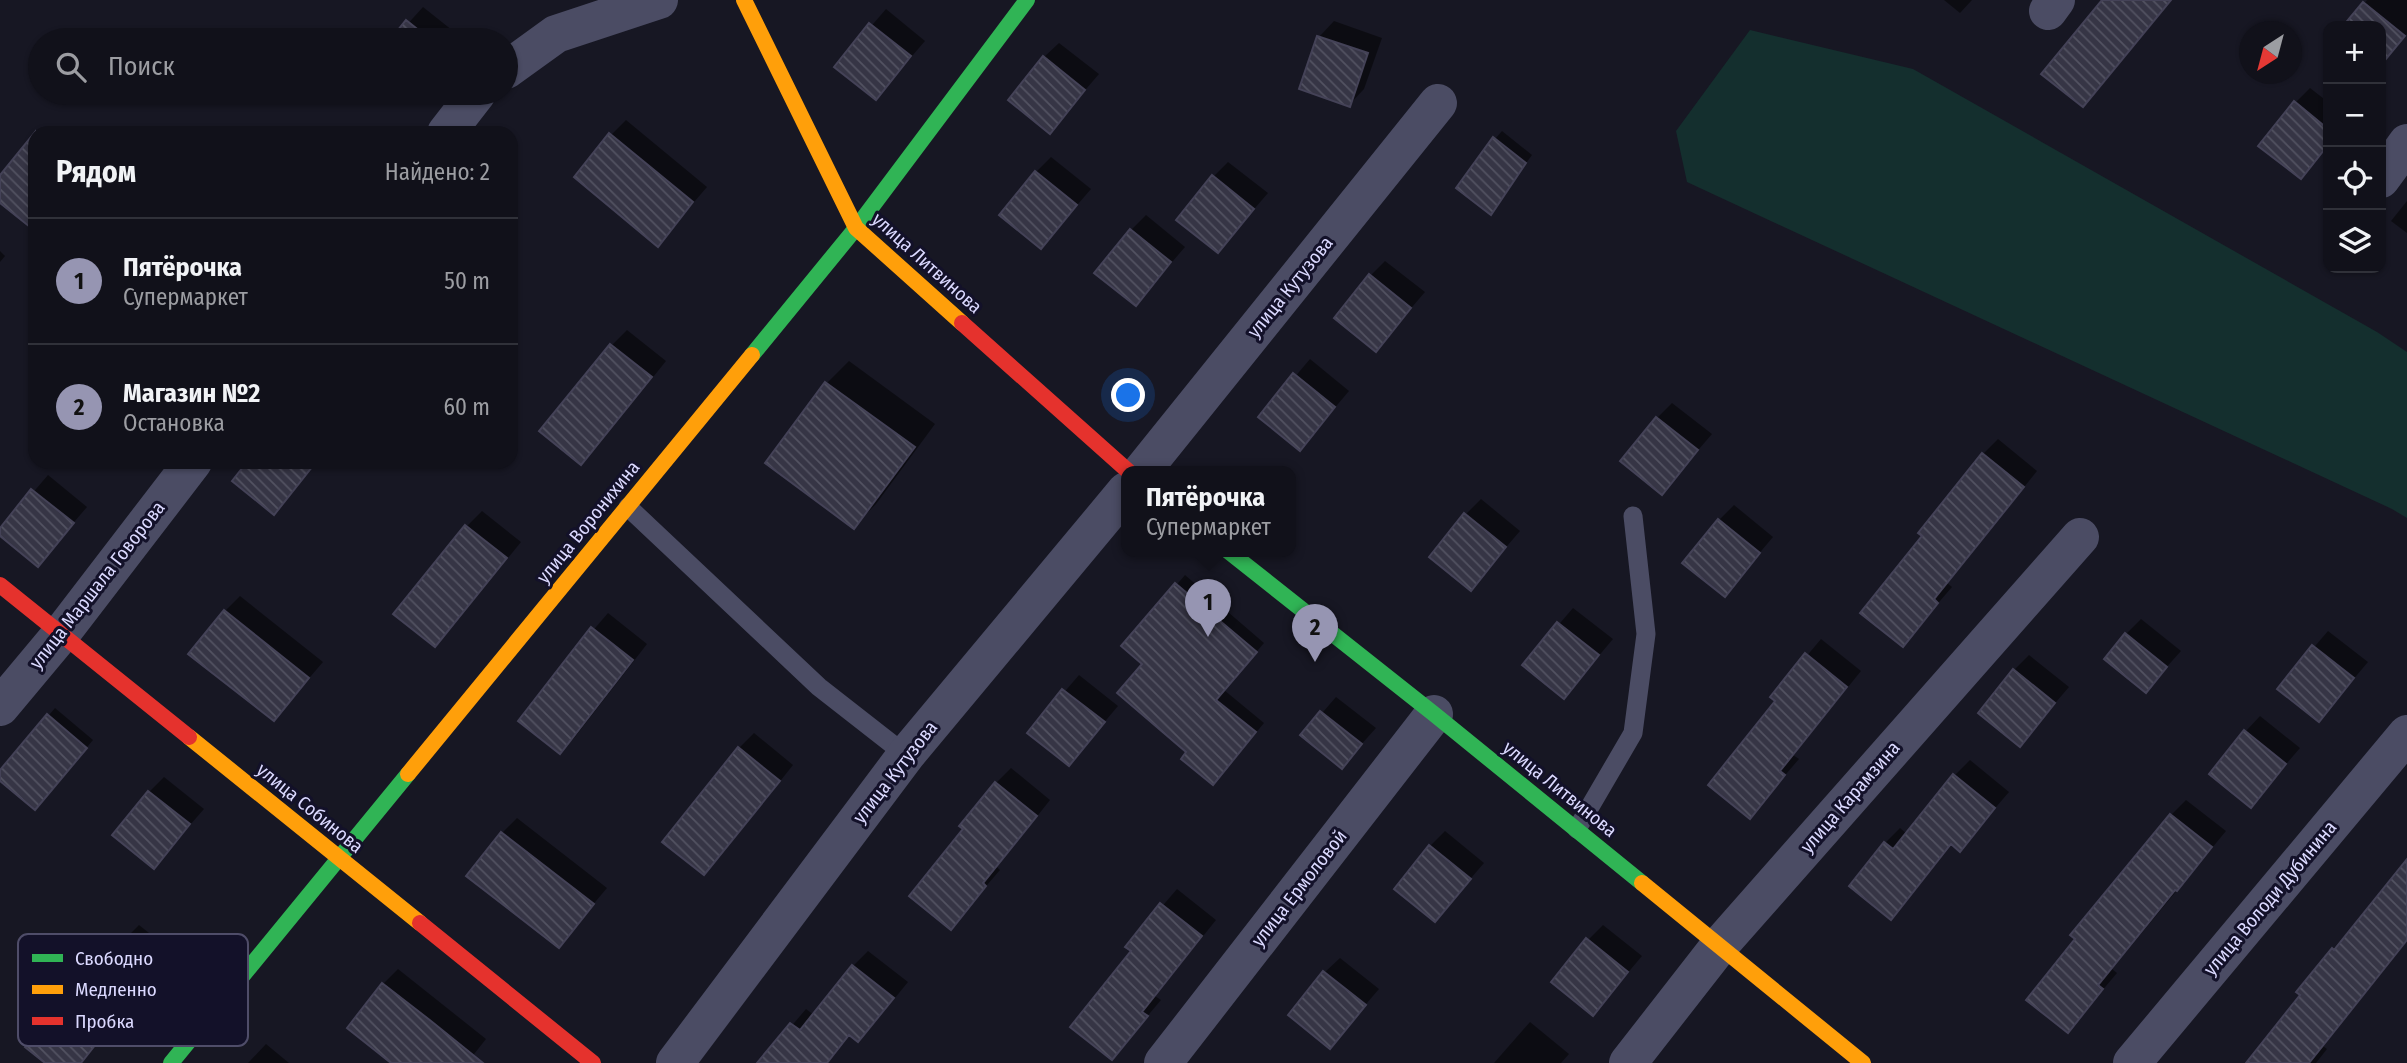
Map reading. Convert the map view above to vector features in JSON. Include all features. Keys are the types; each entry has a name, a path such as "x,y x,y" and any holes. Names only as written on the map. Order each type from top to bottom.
{"street":[{"path":"518,61 556,34 659,0"},
{"name":"улица Литвинова","path":"744,0 856,228 1122,466"},
{"name":"улица Воронихина","path":"248,969 856,228 1027,0"},
{"name":"улица Кутузова","path":"1146,466 1438,103"},
{"path":"451,126 468,105"},
{"path":"2386,172 2407,143"},
{"name":"улица Маршала Говорова","path":"0,707 61,634 188,469"},
{"name":"улица Кутузова","path":"675,1063 906,755 1121,497"},
{"name":"улица Карамзина","path":"1628,1063 1720,944 2080,537"},
{"name":"улица Литвинова","path":"1236,557 1434,713 1863,1063"},
{"name":"улица Собинова","path":"0,585 593,1063"},
{"name":"улица Ермоловой","path":"1163,1063 1434,713"},
{"name":"улица Володи Дубинина","path":"2132,1063 2407,734"},
{"name":"улица Воронихина","path":"171,1063 185,1046"}],"lane":[{"path":"628,507 819,688 906,755"},
{"path":"1577,829 1633,733 1646,634 1633,516"}],"green space":[{"path":"1750,30 1913,69 2377,332 2407,352 2407,518 1687,182 1676,131"}],"building":[{"path":"2102,0 2171,0 2083,107 2041,74"},
{"path":"2363,2 2405,36 2386,59 2386,21 2347,21"},
{"path":"406,20 416,28 400,28"},
{"path":"869,23 911,56 876,100 834,67"},
{"path":"1317,36 1368,53 1350,107 1299,89"},
{"path":"1043,56 1085,90 1050,134 1008,100"},
{"path":"2294,101 2323,125 2323,151 2301,179 2258,146"},
{"path":"609,133 693,202 658,247 574,177"},
{"path":"1493,137 1526,163 1491,215 1456,188"},
{"path":"28,141 28,225 0,203 0,175"},
{"path":"1035,171 1077,205 1041,249 999,215"},
{"path":"1212,175 1254,209 1218,253 1176,220"},
{"path":"1130,229 1171,262 1136,306 1094,273"},
{"path":"1369,274 1411,308 1376,352 1334,318"},
{"path":"610,344 652,377 581,465 539,431"},
{"path":"1293,373 1335,407 1300,451 1258,417"},
{"path":"825,382 915,447 854,529 765,463"},
{"path":"1656,417 1698,450 1662,495 1620,461"},
{"path":"1982,453 2024,487 1934,599 1938,603 1903,647 1860,613 1922,536 1918,533"},
{"path":"241,469 310,469 274,515 232,481"},
{"path":"31,489 74,523 38,567 0,536 0,528"},
{"path":"1464,513 1506,547 1471,591 1429,557"},
{"path":"1718,519 1760,553 1725,597 1682,563"},
{"path":"465,525 507,558 435,647 393,614"},
{"path":"1175,583 1257,652 1216,700 1256,732 1213,785 1181,759 1186,752 1117,693 1142,664 1121,646"},
{"path":"224,610 309,678 274,721 188,654"},
{"path":"1557,622 1599,655 1564,699 1522,665"},
{"path":"591,627 633,660 560,754 518,721"},
{"path":"2125,633 2167,667 2146,693 2104,659"},
{"path":"2312,645 2354,678 2319,722 2277,689"},
{"path":"1805,653 1847,687 1780,771 1785,775 1750,819 1708,785 1775,701 1770,697"},
{"path":"2013,669 2055,703 2020,747 1978,713"},
{"path":"1062,689 1105,722 1069,766 1027,733"},
{"path":"1320,711 1362,744 1342,769 1300,735"},
{"path":"47,714 87,748 35,810 0,781 0,770"},
{"path":"2244,730 2286,764 2251,808 2209,774"},
{"path":"738,747 780,781 704,875 662,842"},
{"path":"1953,774 1995,808 1960,852 1951,844 1891,920 1849,886 1884,842 1893,849"},
{"path":"995,782 1037,816 983,883 986,886 951,930 909,896 963,829 959,826"},
{"path":"148,791 190,824 154,869 112,835"},
{"path":"2170,814 2212,847 2098,985 2103,989 2068,1033 2026,1000 2075,939 2070,935"},
{"path":"501,832 594,904 559,948 466,876"},
{"path":"1429,845 1471,879 1435,922 1394,889"},
{"path":"2407,859 2407,940 2309,1063 2246,1063 2300,995 2296,992 2332,948 2334,950"},
{"path":"1160,903 1202,936 1142,1012 1148,1016 1112,1060 1070,1027 1131,951 1125,947"},
{"path":"1586,938 1628,972 1593,1016 1551,982"},
{"path":"852,965 894,998 858,1042 849,1035 827,1063 757,1063 790,1023 800,1030"},
{"path":"1323,971 1366,1005 1330,1049 1288,1015"},
{"path":"382,983 483,1063 391,1063 347,1028"},
{"path":"94,1046 81,1063 45,1063 25,1047"}],"traffic: fast":[{"path":"752,355 856,228 1027,0"},
{"path":"1236,557 1642,883"},
{"path":"248,969 408,774"},
{"path":"171,1063 185,1046"}],"traffic: slow":[{"path":"744,0 856,228 962,323"},
{"path":"408,774 752,355"},
{"path":"189,737 420,923"},
{"path":"1642,883 1863,1063"}],"traffic: jam":[{"path":"962,323 1122,466"},
{"path":"0,585 189,737"},
{"path":"420,923 593,1063"}],"place":[{"name":"Пятёрочка","path":"1208,637"},
{"name":"Магазин №2","path":"1315,662"}]}
